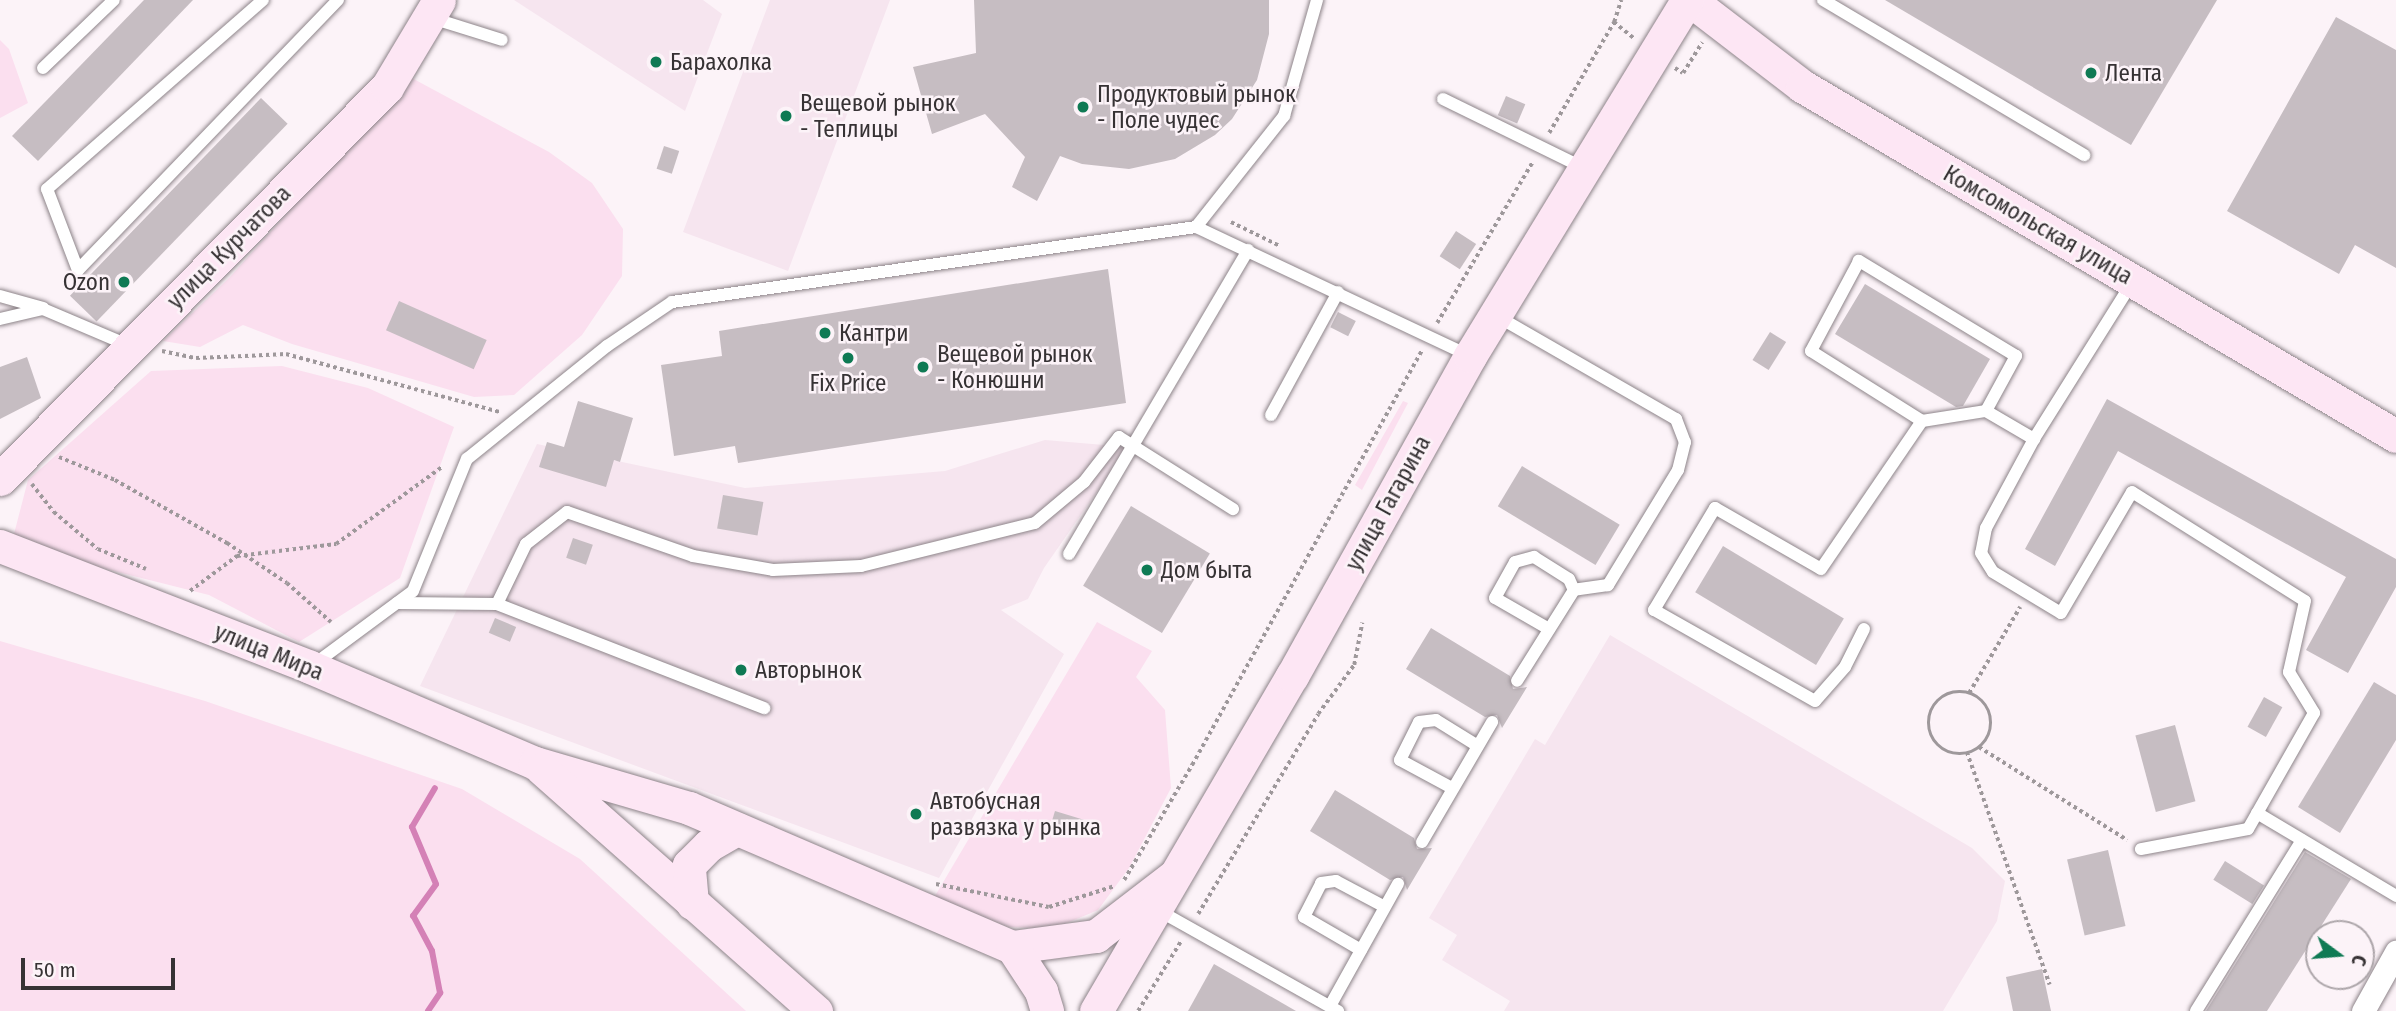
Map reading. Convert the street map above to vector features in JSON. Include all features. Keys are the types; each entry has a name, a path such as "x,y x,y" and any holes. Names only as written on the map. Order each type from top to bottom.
{"main road":[{"name":"улица Гагарина","path":"1097,1011 1292,676 1470,356 1689,0"},
{"name":"Комсомольская улица","path":"1689,0 1801,86 2396,436"},
{"name":"улица Курчатова","path":"7,479 131,346 387,87 435,9"},
{"name":"улица Мира","path":"0,546 310,667 535,763"},
{"path":"535,763 689,808 1013,947 1096,936 1174,876"},
{"path":"535,763 816,1011"},
{"path":"692,903 689,865 709,845 737,829"},
{"path":"1013,947 1041,990 1046,1011"}],"street":[{"path":"2363,1011 2396,953"}],"lane":[{"path":"43,68 114,0"},
{"path":"263,0 47,189 78,270 338,0"},
{"path":"1196,227 1284,116 1317,0"},
{"path":"1823,0 2084,155"},
{"path":"435,9 502,40"},
{"path":"1443,99 1585,169"},
{"path":"310,667 413,591 467,459 607,346 672,302 1196,227 1338,292 1433,330 1470,356"},
{"path":"1069,554 1248,250"},
{"path":"1986,411 2016,356 1859,261 1811,351 1922,421 1986,411 2034,439"},
{"path":"2133,281 2034,439 1986,528 1981,553 1993,572 2062,613 2132,492 2305,601 2288,672 2314,713 2248,829 2141,849"},
{"path":"1271,415 1338,292"},
{"path":"0,296 43,309 131,346"},
{"path":"0,319 43,309"},
{"path":"1495,315 1676,419 1685,442 1678,470 1608,585 1574,590 1517,681"},
{"path":"1864,629 1845,667 1815,701 1654,610 1715,508 1821,569 1922,421"},
{"path":"497,604 526,544 567,512 693,556 773,570 861,566 1035,523 1084,482 1119,437 1233,509"},
{"path":"1549,629 1494,598 1515,562 1534,557 1569,579 1574,590"},
{"path":"397,603 497,604 764,708"},
{"path":"1452,788 1400,760 1419,722 1436,720 1478,746"},
{"path":"1422,842 1492,722"},
{"path":"2257,813 2396,897"},
{"path":"2196,1011 2302,840"},
{"path":"1361,950 1304,917 1321,883 1336,881 1385,907"},
{"path":"1156,909 1334,1009 1361,950 1398,884"}],"path":[{"path":"924,881 1049,907 1121,886 1192,765 1433,330 1614,22 1620,0"},
{"path":"1231,222 1292,252"},
{"path":"1424,318 1433,330"},
{"path":"131,346 196,358 286,354 518,418"},
{"path":"55,455 115,480 245,555 287,583 331,622"},
{"path":"190,591 245,555 336,544 442,467"},
{"path":"7,479 54,512 98,549 146,569"},
{"path":"1969,693 2028,594"},
{"path":"1138,1011 1318,714 1354,665 1362,623"},
{"path":"1969,693 1980,699 1990,716 1988,736 1979,747 1967,752 1945,750 1929,724 1942,698 1969,693"},
{"path":"1979,747 2141,849"},
{"path":"1967,752 2050,985"}],"shaded area":[{"name":"Барахолка","path":"514,0 703,0 722,14 685,111"},
{"name":"Вещевой рынок - Теплицы","path":"770,0 890,0 788,271 683,232"},
{"path":"0,40 9,49 28,103 0,118"},
{"path":"410,77 549,152 592,183 623,229 622,276 582,335 514,395 474,397 292,344 243,325 200,347 163,341 229,278"},
{"path":"282,366 368,388 454,427 400,578 299,642 209,595 38,552 14,534 28,480 151,371"},
{"path":"1403,401 1408,403 1362,490 1355,485"},
{"name":"Авторынок","path":"1045,440 1128,447 1044,568 1028,599 1001,610 1064,654 939,878 420,686 537,444 745,488 945,471"},
{"path":"1097,622 1152,651 1136,677 1165,710 1171,788 1129,868 1098,910 1053,929 1009,927 932,901"},
{"path":"1610,635 1972,848 2005,881 1997,921 1943,1011 1504,1011 1510,1001 1442,960 1457,935 1429,918 1535,739 1545,745"},
{"path":"0,641 205,701 462,789 580,859 746,1011 0,1011"}],"building":[{"path":"144,0 193,0 38,161 12,136"},
{"name":"Продуктовый рынок - Поле чудес","path":"974,0 1269,0 1269,34 1257,80 1232,119 1215,135 1175,159 1129,169 1082,164 1060,156 1037,201 1012,187 1025,157 985,114 932,134 913,67 976,53"},
{"name":"Лента","path":"1885,0 2217,0 2131,145"},
{"path":"2336,17 2396,50 2396,268 2355,245 2339,274 2227,211"},
{"path":"1506,96 1525,104 1517,124 1498,115"},
{"path":"261,98 288,124 97,322 70,296"},
{"path":"664,146 679,151 672,174 657,169"},
{"path":"1456,231 1476,244 1460,269 1440,256"},
{"name":"Вещевой рынок - Конюшни","path":"1108,269 1126,403 738,463 735,446 674,456 661,365 722,356 719,331"},
{"path":"1865,284 1990,359 1963,406 1956,407 1835,334"},
{"path":"399,301 487,340 474,369 386,330"},
{"path":"1338,312 1356,321 1348,336 1330,327"},
{"path":"1770,332 1786,342 1769,370 1753,360"},
{"path":"27,357 41,398 0,419 0,367"},
{"path":"2107,399 2396,559 2396,587 2348,673 2306,650 2346,577 2118,451 2055,566 2025,549"},
{"path":"578,401 633,418 620,462 614,460 606,487 539,467 547,442 564,447"},
{"path":"1522,466 1620,525 1596,565 1498,506"},
{"path":"723,495 763,502 757,536 717,528"},
{"name":"Дом быта","path":"1131,506 1210,553 1162,633 1083,586"},
{"path":"573,538 593,545 586,565 566,558"},
{"path":"1723,546 1844,619 1816,665 1695,592"},
{"path":"495,618 516,627 510,642 489,633"},
{"path":"1431,628 1510,676 1513,689 1527,687 1502,728 1497,715 1485,717 1406,669"},
{"path":"2374,682 2396,695 2396,740 2340,833 2298,807"},
{"path":"2264,697 2282,707 2266,737 2248,727"},
{"path":"2175,725 2195,801 2156,812 2135,736"},
{"path":"1335,790 1414,838 1417,849 1432,848 1407,890 1403,877 1390,880 1310,831"},
{"path":"1055,811 1084,820 1078,837 1050,828"},
{"path":"2108,850 2126,926 2085,935 2067,859"},
{"path":"2305,852 2351,879 2325,920 2305,920 2305,951 2267,1011 2206,1011"},
{"path":"2225,861 2264,885 2252,904 2213,880"},
{"path":"1214,964 1296,1011 1188,1011"},
{"path":"2042,969 2051,1011 2013,1011 2006,977"}],"waterway":[{"path":"428,1011 440,993 432,951 413,916 436,884 412,827 435,788"}],"place":[{"name":"Барахолка","path":"656,62"},
{"name":"Лента","path":"2091,73"},
{"name":"Продуктовый рынок - Поле чудес","path":"1083,107"},
{"name":"Вещевой рынок - Теплицы","path":"786,116"},
{"name":"Ozon","path":"124,282"},
{"name":"Кантри","path":"825,333"},
{"name":"Fix Price","path":"848,358"},
{"name":"Вещевой рынок - Конюшни","path":"923,367"},
{"name":"Дом быта","path":"1147,570"},
{"name":"Авторынок","path":"741,670"},
{"name":"Автобусная развязка у рынка","path":"916,814"}]}
